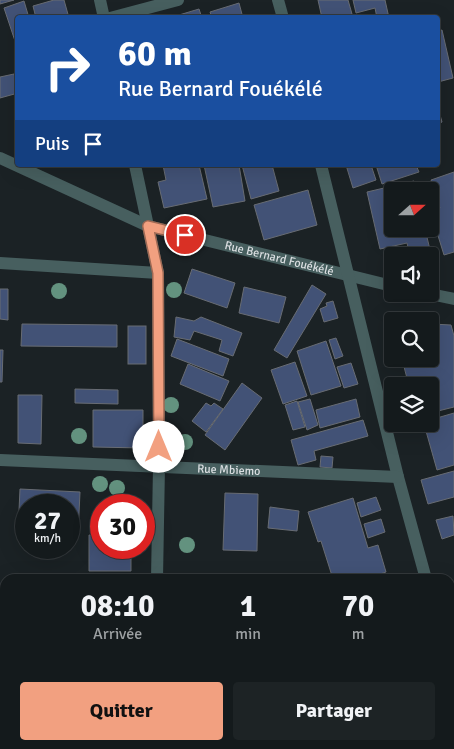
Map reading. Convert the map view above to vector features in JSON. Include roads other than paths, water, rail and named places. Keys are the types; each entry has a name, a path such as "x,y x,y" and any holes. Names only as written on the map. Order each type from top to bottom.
{"street":[{"path":"100,0 103,15"},
{"path":"121,15 178,0"},
{"path":"278,0 282,15"},
{"name":"Rue Bernard Fouékélé","path":"0,158 15,165"},
{"name":"Rue Bernard Fouékélé","path":"20,167 148,226 384,284"},
{"path":"135,167 158,273 159,466 157,574"},
{"path":"322,167 350,276 398,477 425,574"},
{"path":"0,262 158,273"},
{"path":"439,296 454,299"},
{"name":"Rue Mbiemo","path":"0,460 398,477"}]}
